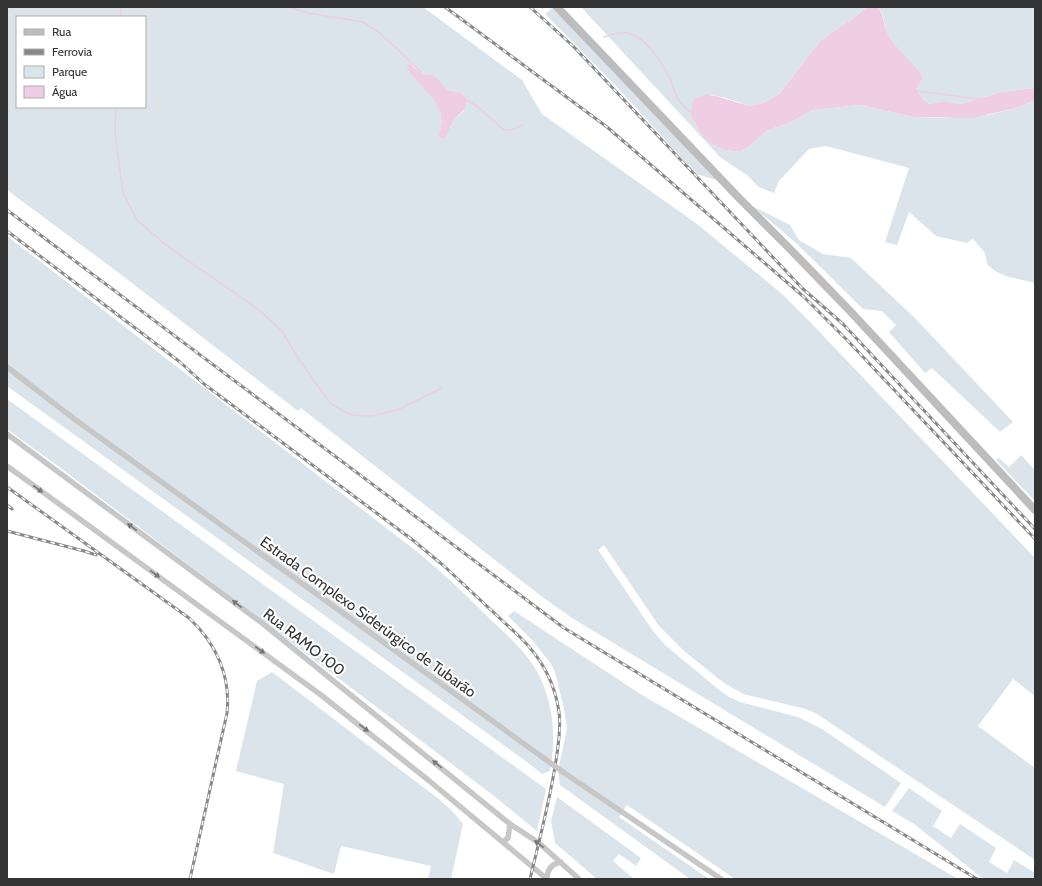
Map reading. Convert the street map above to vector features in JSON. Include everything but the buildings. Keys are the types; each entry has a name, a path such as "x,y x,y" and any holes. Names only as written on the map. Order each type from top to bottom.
{"street":[{"path":"557,7 850,312 1035,510"},
{"name":"Estrada Complexo Siderúrgico de Tubarão","path":"7,367 79,422 563,772 721,879"},
{"name":"Rua RAMO 100","path":"7,434 262,623 510,824 538,843 579,879"},
{"name":"Rua RAMO 100","path":"7,466 321,695 404,760 547,879"},
{"path":"503,842 508,838 510,824"},
{"path":"547,879 547,873 550,868 554,864 560,862"}],"green space":[{"path":"7,7 423,7 522,80 542,114 697,224 781,293 1035,558 1035,696 1013,679 978,726 1035,768 1035,860 817,714 806,709 743,694 724,683 684,651 659,626 604,545 598,550 653,631 665,645 718,689 729,697 740,702 798,717 822,729 901,783 885,807 572,618 541,596 301,408 298,411 119,273 7,190","holes":["412,65 422,74 436,77 464,111 452,121 450,128 440,132 441,115 438,106 435,99 424,86"]},
{"path":"553,7 556,7 717,180 696,174 619,89 545,14"},
{"path":"581,7 867,7 821,40 779,94 769,100 760,104 749,106 726,98 711,95 694,121 701,134 707,141 726,150 739,152 748,147 768,130 789,123 813,110 860,105 913,117 941,118 987,115 1016,108 1035,100 1035,283 1006,276 995,271 987,264 985,253 973,239 967,243 936,236 909,212 897,245 885,242 909,168 826,146 809,149 779,181 774,193 759,187 747,175 721,158"},
{"path":"878,7 1035,7 1035,88 1002,92 961,104 945,101 929,104 923,99 916,89 922,80 889,36 882,14"},
{"path":"752,206 790,225 799,240 823,254 851,258 915,318 1013,422 1000,432 932,368 925,373 889,332 896,325 882,311 863,309 795,242"},
{"path":"7,236 420,554 437,568 510,638 523,651 533,665 540,677 549,703 553,730 550,771 542,774 7,386"},
{"path":"7,399 546,789 537,831 494,796 7,429"},
{"path":"1021,455 1035,470 1035,501 996,460 999,458 1009,467"},
{"path":"514,611 642,695 958,879 735,879 627,805 619,817 709,879 690,879 560,785 558,771 567,728 555,672 551,664 533,641 508,616"},
{"path":"272,672 440,800 454,813 463,824 451,879 428,879 431,866 341,846 334,874 273,853 284,784 236,771 257,681"},
{"path":"909,788 942,811 933,826 951,838 960,824 996,848 989,862 1007,873 1014,860 1035,873 1035,879 985,879 981,877 914,824 892,811"},
{"path":"557,797 641,858 636,866 619,854 613,861 634,879 597,879 555,843 551,821"}],"water":[{"path":"867,7 878,7 892,41 921,74 922,80 916,89 923,99 929,104 945,101 961,104 1002,92 1035,88 1035,100 1016,108 972,118 913,117 860,105 813,110 789,123 768,130 748,147 739,152 718,147 707,141 701,134 691,116 692,103 695,99 705,95 716,96 749,106 760,104 769,100 779,94 821,40"},
{"path":"410,64 422,74 436,77 449,91 461,93 466,98 466,106 453,122 445,138 440,138 439,135 441,118 438,106 409,71 407,67"}],"waterway":[{"path":"121,7 121,16"},
{"path":"287,7 309,13 363,22 377,31 422,73"},
{"path":"604,37 622,32 634,35 646,44 661,63 668,75 679,101 686,109 692,112"},
{"path":"917,91 980,99"},
{"path":"465,99 478,107 503,129 513,130 522,125"},
{"path":"116,108 115,132 123,193 137,220 167,246 259,310 281,330 300,361 331,404 351,415 371,416 397,410 442,388"}],"railway":[{"path":"445,7 607,127 804,297 848,341 1035,539"},
{"path":"530,7 573,46 802,288 843,324 1035,529"},
{"path":"7,210 564,628 977,879"},
{"path":"7,231 180,362 204,384 414,541 444,566 521,638 535,654 546,672 554,691 559,712 560,733 552,786 530,879"},
{"path":"7,487 189,618 207,638 220,661 227,686 227,713 190,879"},
{"path":"7,505 12,509"},
{"path":"7,531 96,555"}]}
